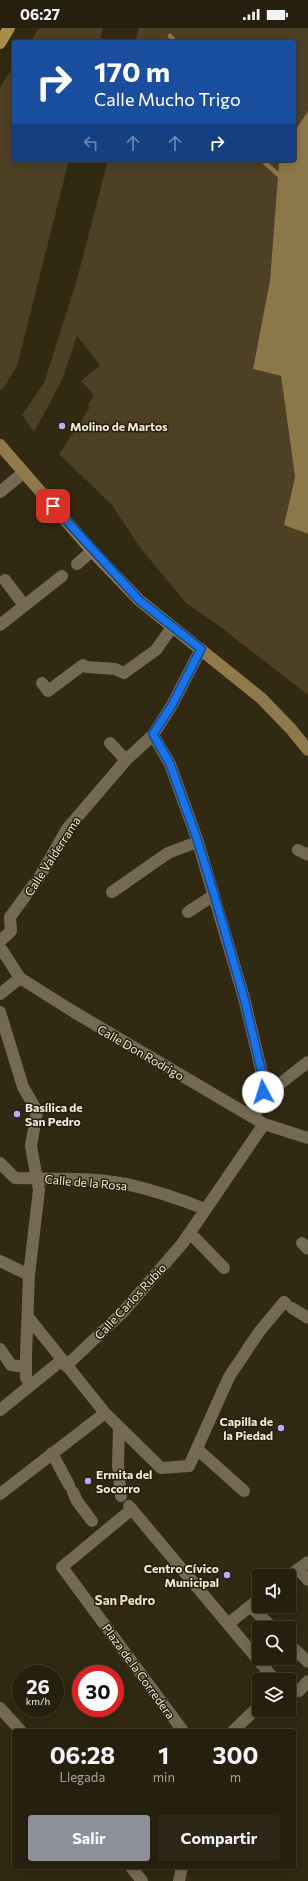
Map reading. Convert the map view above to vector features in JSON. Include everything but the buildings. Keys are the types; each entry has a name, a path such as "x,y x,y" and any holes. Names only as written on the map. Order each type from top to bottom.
{"main road":[{"path":"0,43 10,28"}],"street":[{"path":"0,445 92,551 139,600 261,698 291,729 308,750"},
{"path":"0,492 23,473"},
{"path":"77,564 92,551"},
{"path":"0,626 24,605 62,576"},
{"path":"5,580 24,605"},
{"path":"42,683 48,691 83,665 87,667 115,669 124,673 156,650 168,633"},
{"name":"Calle Valderrama","path":"0,941 11,931 10,918 40,876 72,822 126,760 153,734 172,705 201,649"},
{"path":"153,734 170,764 214,894 244,998 261,1069 263,1092 272,1090 308,1062"},
{"path":"110,743 126,760"},
{"path":"112,892 168,853 197,842"},
{"path":"188,912 214,894"},
{"path":"0,947 20,978 0,994"},
{"name":"Calle Don Rodrigo","path":"20,978 74,1012 259,1121 308,1138"},
{"path":"0,1012 23,1087 37,1112 31,1146 39,1190 29,1275 26,1367 26,1378 31,1385"},
{"name":"Calle Carlos Rubio","path":"0,1410 31,1385 64,1363 123,1312 190,1233 259,1121 263,1092"},
{"name":"Calle de la Rosa","path":"0,1162 15,1178 125,1184 182,1200 205,1209"},
{"path":"190,1233 224,1268"},
{"path":"0,1261 29,1275"},
{"path":"28,1316 105,1413 119,1429 161,1468 189,1466 229,1377 259,1332 284,1302 308,1318"},
{"path":"0,1348 10,1365 26,1367"},
{"path":"1,1493 105,1413"},
{"path":"119,1429 118,1465 128,1504 269,1673"},
{"path":"197,1449 244,1490"},
{"path":"52,1453 77,1501 98,1528"},
{"name":"Plaza de la Corredera","path":"128,1504 98,1528 62,1567 182,1729"},
{"path":"298,1569 308,1580"},
{"path":"228,1624 252,1604"},
{"path":"296,1651 308,1662"},
{"path":"296,1688 308,1682"},
{"path":"0,1708 19,1729"},
{"path":"235,1729 252,1713"},
{"path":"133,1869 142,1881"},
{"path":"179,1881 182,1869"}],"shaded area":[{"path":"39,28 103,28 100,40 31,40"},
{"path":"139,28 308,28 308,111 296,129 296,40 136,40"},
{"path":"12,69 12,162 68,162 17,366 2,390 0,389 0,87"},
{"path":"308,111 308,534 284,525 295,477 281,376 253,369 270,280 279,164 280,162 296,162 296,129"},
{"path":"107,162 280,162 270,280 253,369 281,376 295,477 284,525 308,534 308,695 218,625 187,604 142,550 112,505 59,454 89,409 88,405 94,395 81,381 100,365 77,336 62,380 34,432 22,415 44,383 76,283"}],"waterway":[{"path":"170,36 173,40"},
{"path":"264,162 282,178"}],"place":[{"name":"Molino de Martos","path":"62,426"},
{"name":"Basílica de San Pedro","path":"17,1114"},
{"name":"Capilla de la Piedad","path":"281,1428"},
{"name":"Ermita del Socorro","path":"88,1481"},
{"name":"Centro Cívico Municipal","path":"227,1575"}],"district":[{"name":"San Pedro","path":"125,1600"}],"route":[{"path":"53,506 92,551 139,600 201,649 172,705 153,734 170,764 197,839 214,894 244,998 261,1069 263,1092"}]}
